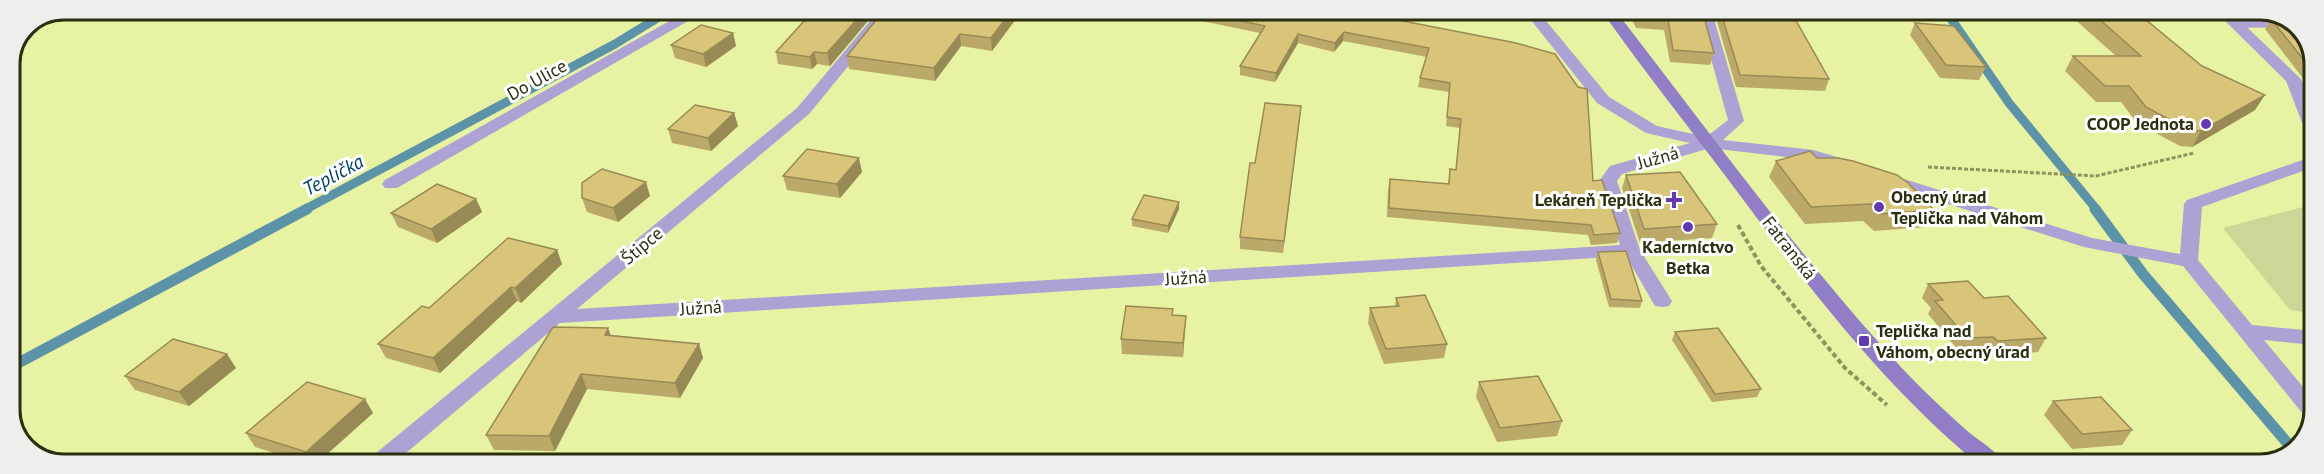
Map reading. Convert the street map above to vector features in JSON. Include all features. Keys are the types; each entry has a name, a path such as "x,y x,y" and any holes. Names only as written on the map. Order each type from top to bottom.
{"main road":[{"name":"Fatranská","path":"1616,20 1827,296 1878,357 1982,454"}],"street":[{"name":"Do Ulice","path":"392,184 683,20"},
{"name":"Štipce","path":"390,454 804,111 879,20"},
{"path":"1538,20 1603,100 1652,130 1709,143 1813,155 2105,246 2189,261 2304,402"},
{"path":"1708,20 1736,121 1709,143"},
{"path":"2232,20 2293,79 2304,98"},
{"path":"2236,24 2279,23"},
{"path":"1542,51 1564,55"},
{"name":"Južná","path":"558,317 1631,250 1608,181 1616,170 1709,143"},
{"path":"2189,261 2193,204 2304,165"},
{"path":"1631,250 1662,300"},
{"path":"2246,331 2304,337"}],"path":[{"path":"2047,175 2089,175 2194,153"}],"green space":[{"path":"2304,207 2304,312 2290,310 2223,228"}],"building":[{"path":"805,20 856,20 827,53 814,52 810,57 776,52"},
{"path":"876,20 1005,20 991,38 960,34 934,68 847,56"},
{"path":"1237,20 1398,20 1516,43 1555,54 1578,87 1587,89 1593,181 1602,180 1620,233 1594,235 1591,225 1389,208 1390,179 1449,184 1450,169 1456,170 1461,119 1447,117 1450,83 1420,78 1429,48 1344,32 1335,43 1298,34 1276,73 1240,66 1265,26"},
{"path":"1668,20 1705,20 1714,53 1673,50"},
{"path":"1723,20 1796,20 1829,79 1740,75"},
{"path":"2100,20 2146,20 2202,66 2265,95 2201,131 2189,130 2146,107 2129,86 2105,86 2073,56 2141,56"},
{"path":"2273,21 2283,25 2294,34 2301,46 2304,60"},
{"path":"1915,23 1954,26 1986,67 1946,65"},
{"path":"701,25 733,33 703,54 671,45"},
{"path":"1265,103 1301,106 1284,241 1240,237 1250,163 1255,163"},
{"path":"695,105 734,113 708,138 668,129"},
{"path":"807,149 859,158 837,184 783,176"},
{"path":"1810,151 1817,158 1853,161 1897,175 1934,210 1881,214 1871,204 1811,207 1776,161"},
{"path":"602,169 646,182 613,208 582,198 582,183"},
{"path":"1680,172 1717,224 1644,229 1626,175"},
{"path":"437,184 476,199 431,229 391,213"},
{"path":"1144,195 1179,202 1168,226 1132,219"},
{"path":"508,238 557,250 515,288 511,287 433,358 378,344 422,306 429,308"},
{"path":"1626,251 1642,301 1611,299 1598,252"},
{"path":"1968,281 1984,298 2008,296 2046,338 1998,341 1993,337 1967,338 1935,301 1943,300 1928,284"},
{"path":"1425,295 1447,344 1386,349 1370,308 1399,306 1396,298"},
{"path":"1126,306 1173,309 1172,315 1186,316 1183,343 1121,339"},
{"path":"553,327 608,328 605,335 699,344 675,383 581,374 549,436 486,435"},
{"path":"1718,328 1761,389 1715,394 1675,332"},
{"path":"173,339 227,354 179,392 125,376"},
{"path":"1538,376 1562,421 1500,428 1479,382"},
{"path":"307,382 365,399 306,452 246,433"},
{"path":"2101,397 2132,430 2082,434 2053,401"}],"waterway":[{"name":"Teplička","path":"304,210 615,44 654,20"},
{"path":"1952,20 2009,103 2097,210"},
{"name":"Teplička","path":"20,362 307,209"},
{"path":"2095,209 2143,274 2289,445"}],"place":[{"name":"COOP Jednota","path":"2206,124"},
{"name":"Lekáreň Teplička","path":"1674,200"},
{"name":"Obecný úrad Teplička nad Váhom","path":"1879,207"},
{"name":"Kaderníctvo Betka","path":"1688,227"},
{"name":"Teplička nad Váhom, obecný úrad","path":"1864,341"}]}
